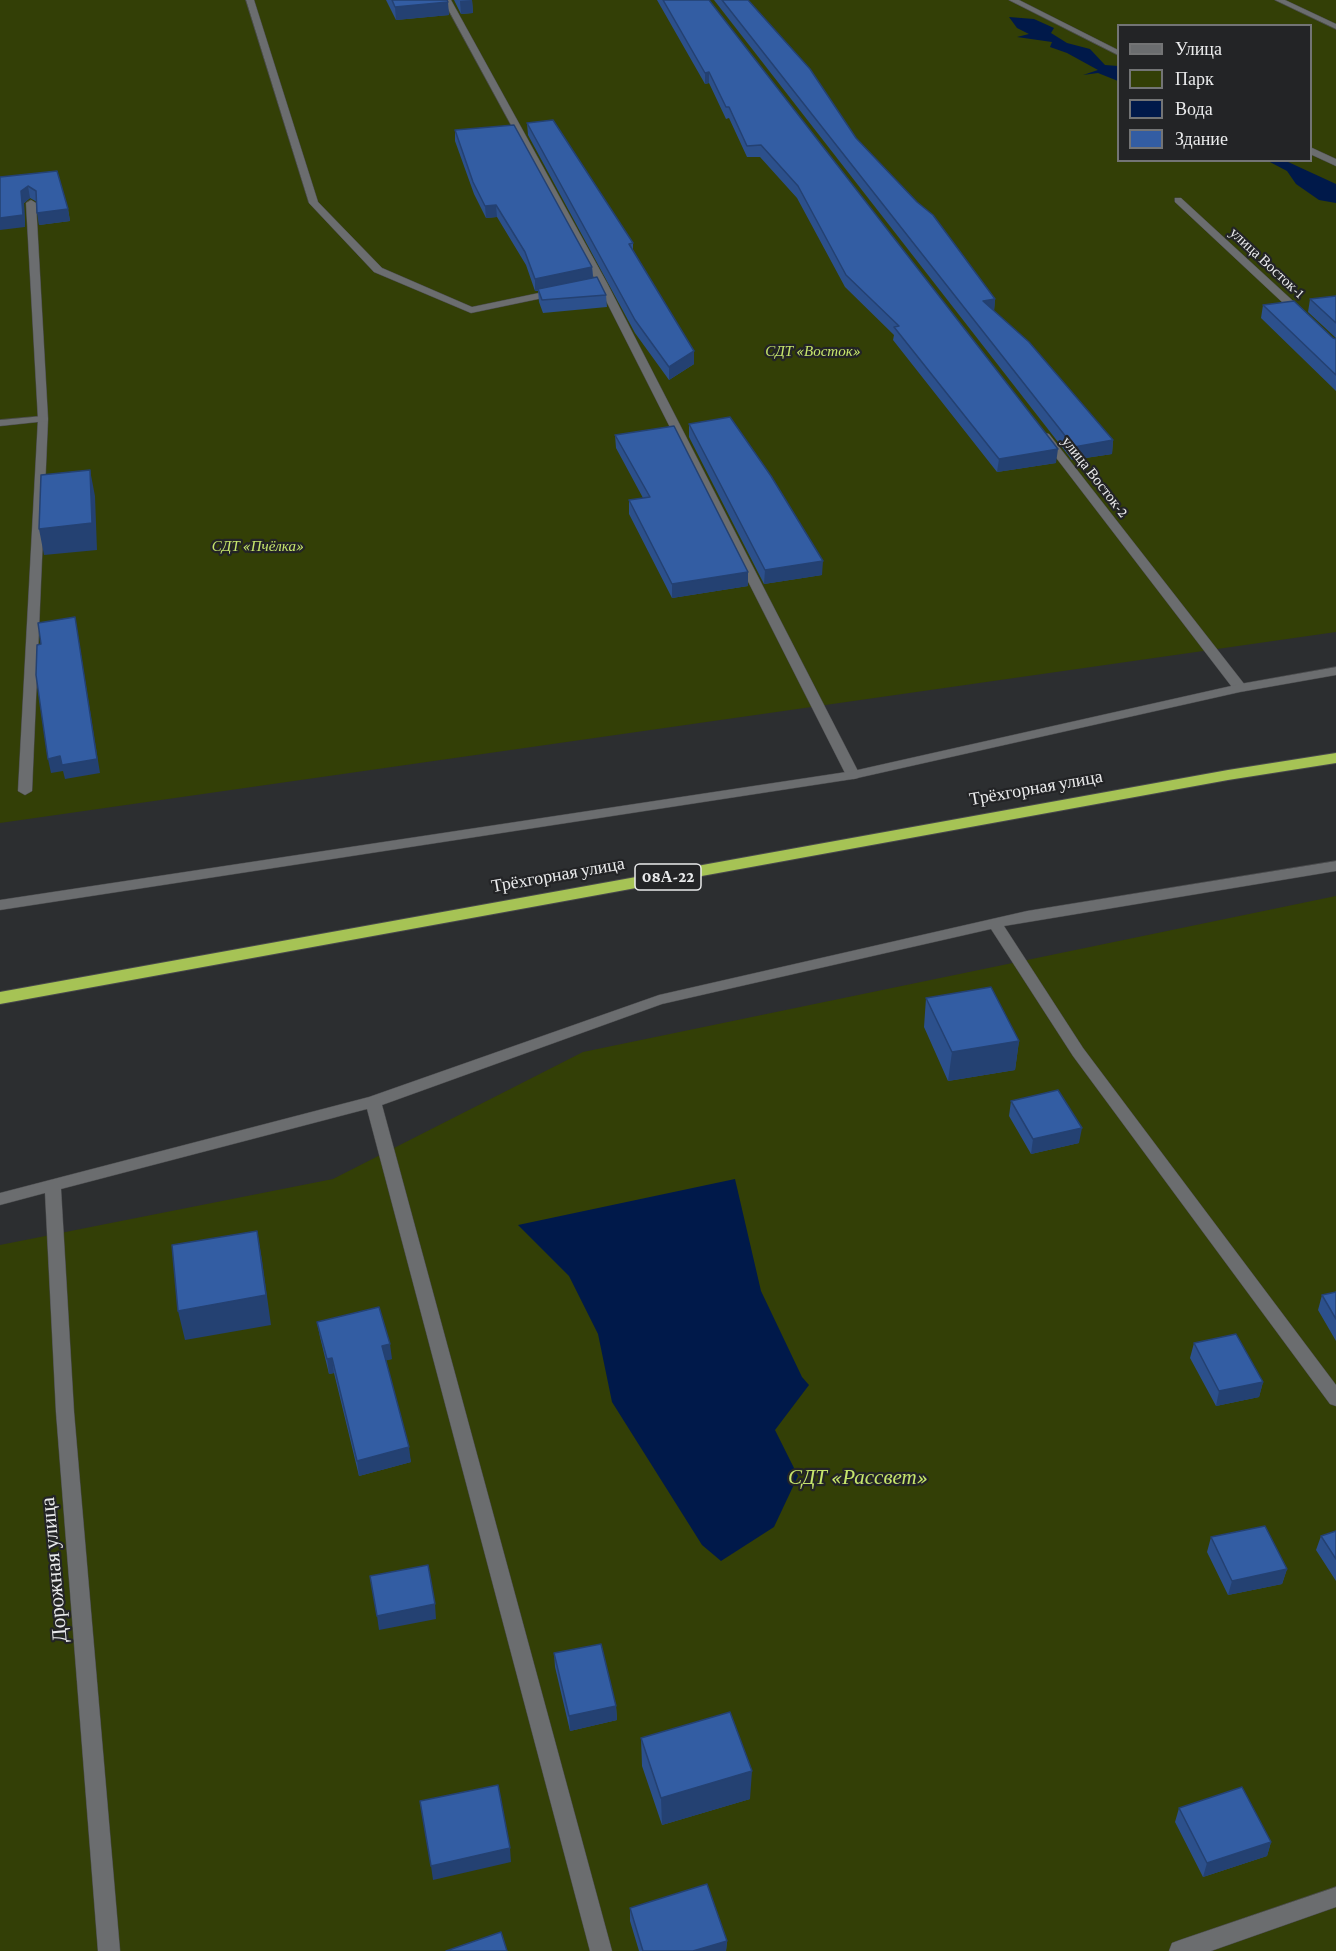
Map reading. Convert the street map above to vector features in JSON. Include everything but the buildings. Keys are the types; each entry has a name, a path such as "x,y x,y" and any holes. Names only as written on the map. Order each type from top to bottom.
{"highway":[{"name":"Трёхгорная улица","path":"0,998 1193,781 1336,758"}],"street":[{"path":"250,0 314,203 378,270 471,310 570,290"},
{"path":"447,0 853,775"},
{"path":"1013,0 1117,52"},
{"path":"1279,0 1336,27"},
{"path":"1312,151 1336,163"},
{"name":"улица Восток-1","path":"1178,200 1310,323"},
{"path":"25,791 43,418 31,203"},
{"path":"0,423 43,418"},
{"name":"улица Восток-2","path":"1035,424 1240,688"},
{"path":"0,905 853,775 1240,688 1336,671"},
{"path":"0,1199 374,1102 659,999 1027,916 1336,866"},
{"path":"995,923 1078,1052 1336,1400"},
{"path":"374,1102 601,1951"},
{"name":"Дорожная улица","path":"53,1185 65,1412 109,1951"},
{"path":"1180,1951 1336,1897"}],"green space":[{"name":"СДТ «Восток»","path":"0,0 1336,0 1336,632 0,823"},
{"name":"СДТ «Рассвет»","path":"1336,896 1336,1951 0,1951 0,1245 333,1179 583,1052"}],"water":[{"path":"1009,17 1034,19 1054,28 1051,33 1067,43 1090,49 1105,65 1117,66 1117,81 1098,73 1083,75 1098,70 1067,53 1050,47 1052,42 1017,37 1029,34 1017,28"},
{"path":"1270,162 1288,162 1336,184 1336,203 1319,200 1296,184 1287,171"},
{"path":"735,1179 761,1291 802,1377 809,1385 775,1430 798,1476 774,1527 721,1561 702,1545 612,1402 598,1334 569,1276 518,1225"}],"park label":[{"name":"СДТ «Пчёлка»","path":"258,546"}]}
